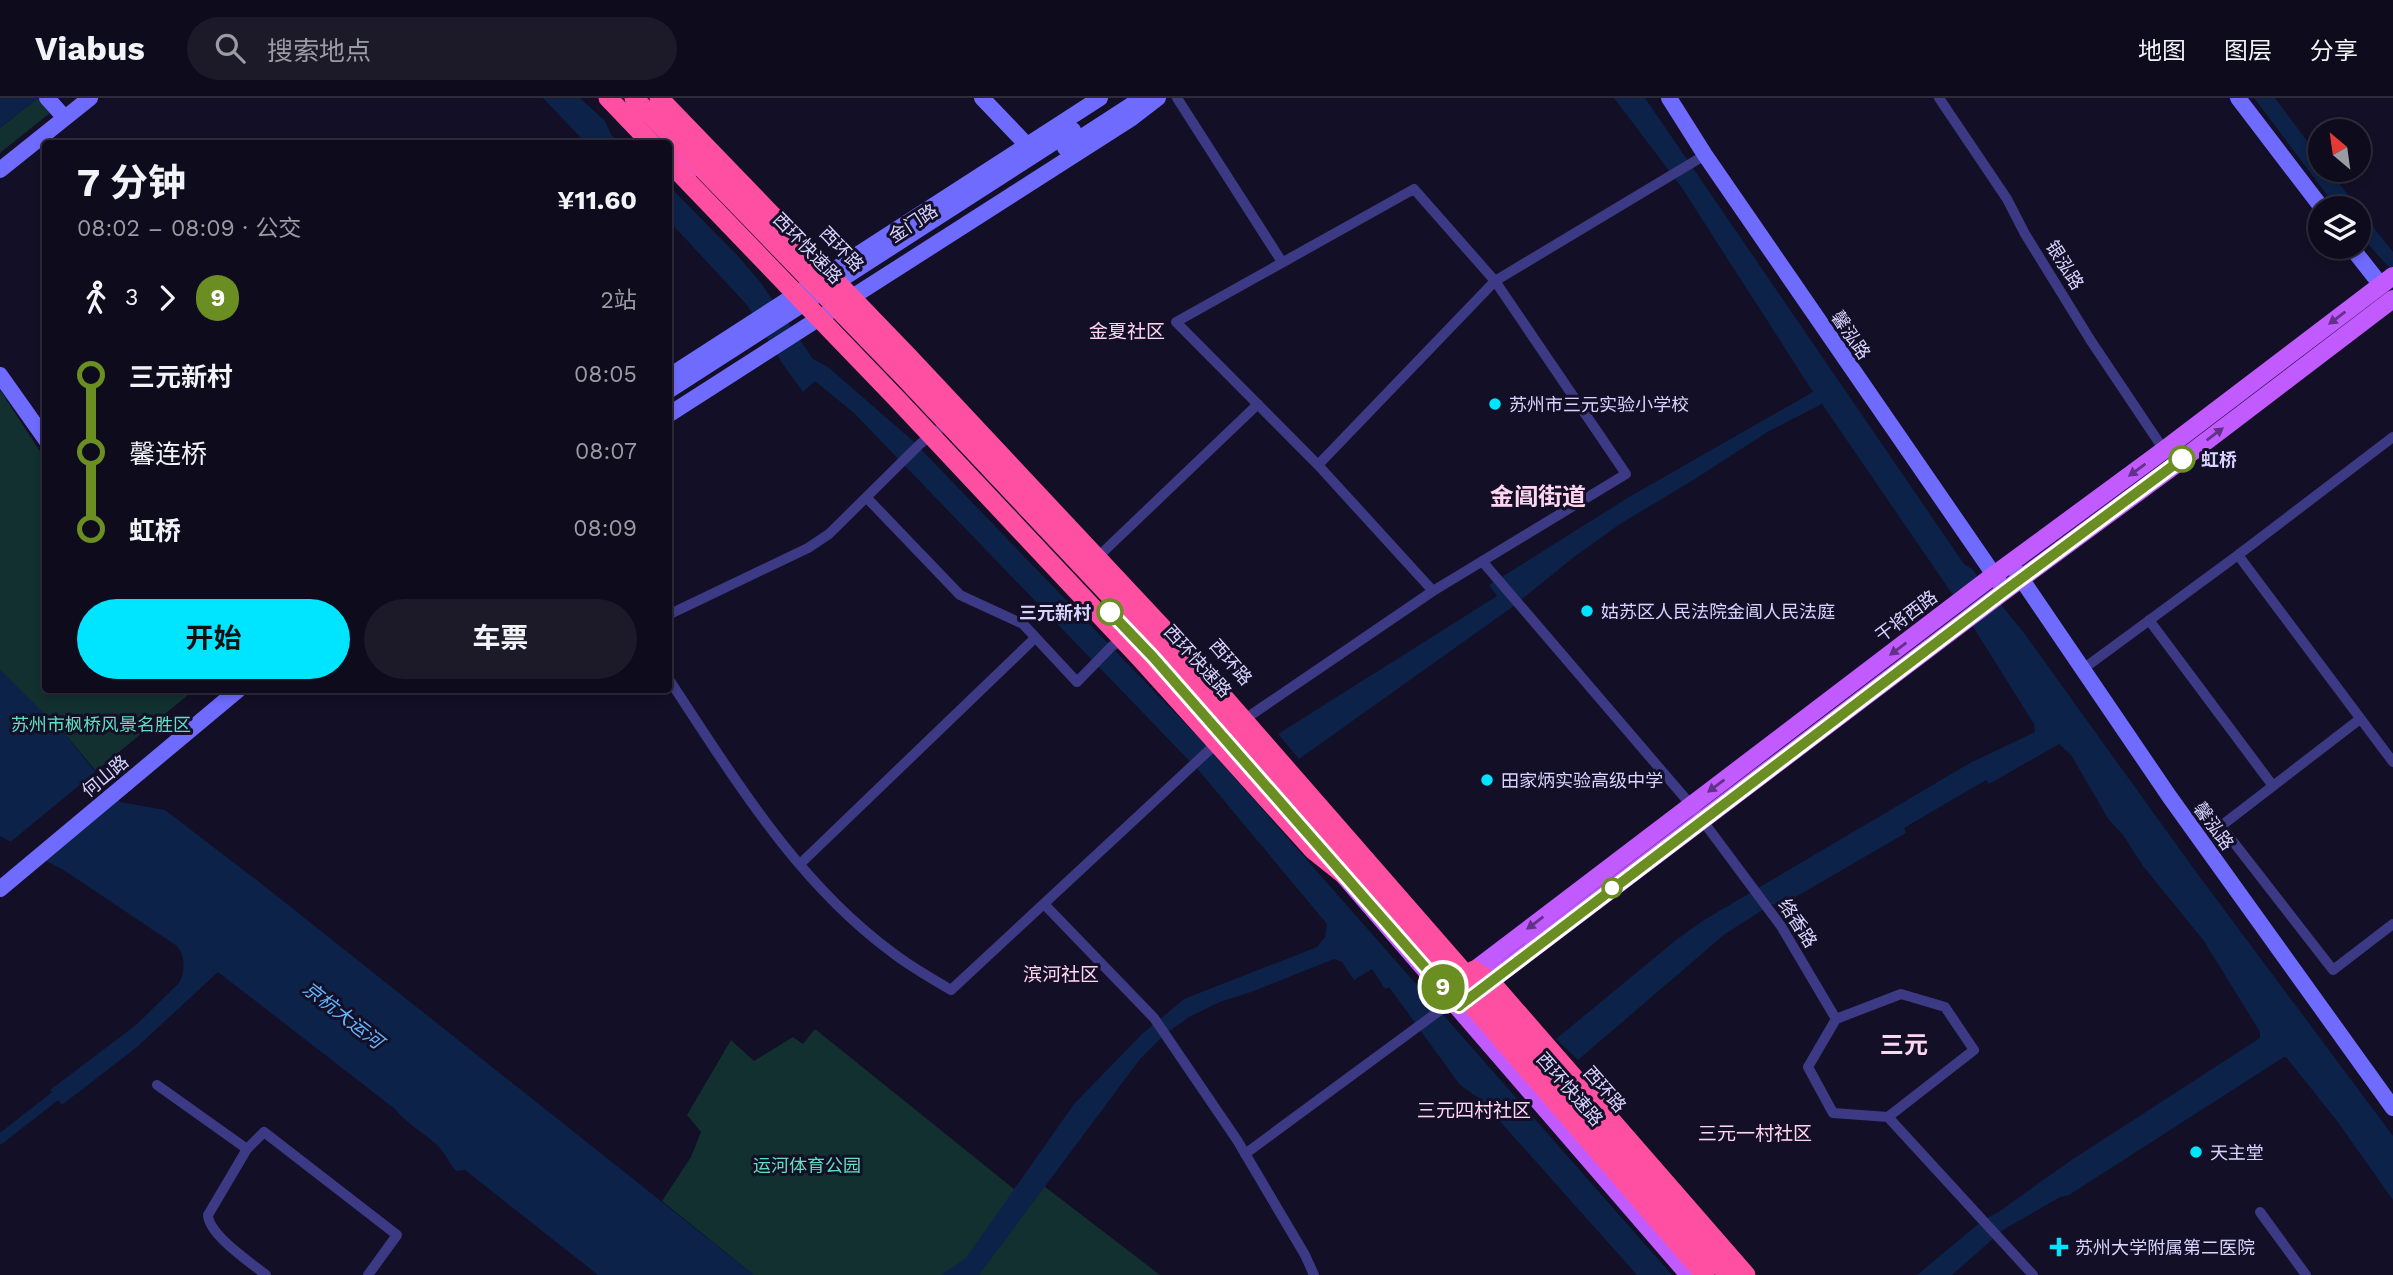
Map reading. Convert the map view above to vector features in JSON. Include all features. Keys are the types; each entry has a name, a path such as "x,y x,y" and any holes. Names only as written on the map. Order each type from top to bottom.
{"highway":[{"path":"608,98 648,140"},
{"name":"西环快速路","path":"634,98 901,374 1152,640 1390,910 1705,1275"},
{"name":"西环快速路","path":"659,98 909,357 1174,639 1728,1275"},
{"path":"672,98 857,294"},
{"path":"672,165 793,296 823,316 896,398 1140,658 1313,850 1390,910"},
{"path":"1477,982 1597,1103 1746,1275"}],"main road":[{"path":"0,170 90,98"},
{"path":"620,98 659,140"},
{"path":"982,98 1027,145"},
{"name":"金门路","path":"672,388 1115,102 1142,98"},
{"path":"672,412 1132,118 1158,98"},
{"name":"馨泓路","path":"1669,98 1700,157 2004,591"},
{"path":"2238,98 2313,196"},
{"path":"49,100 65,118"},
{"path":"672,374 1027,145 1115,102"},
{"name":"金门路","path":"672,400 1115,102"},
{"path":"672,154 793,296"},
{"path":"2365,259 2389,279"},
{"name":"干将西路","path":"1477,982 1691,805 2389,279"},
{"name":"西环路","path":"857,294 1157,611 1477,982 1560,1070 1739,1275"},
{"name":"干将西路","path":"1450,1002 1702,820 2393,300"},
{"path":"823,316 939,431 1131,634 1217,742 1316,843 1450,1002 1689,1275"},
{"path":"0,375 42,434"},
{"name":"馨泓路","path":"2010,563 2169,796 2393,1108"},
{"name":"何山路","path":"0,875 228,693"},
{"name":"何山路","path":"0,889 229,693"},
{"path":"1763,751 1774,765"},
{"path":"1316,843 1365,868 1477,982"}],"street":[{"path":"1178,98 1282,262"},
{"name":"银泓路","path":"1939,98 2007,200 2091,341 2164,450"},
{"path":"1318,465 1495,281 1700,157"},
{"path":"672,684 766,824 800,864 838,905 891,951 951,990 1249,715 1433,591 1626,474 1495,281 1414,189 1176,322 1318,465 1433,591"},
{"path":"2389,279 2393,300"},
{"path":"1102,553 1258,404"},
{"path":"672,613 808,548 829,534 920,444 964,408"},
{"path":"2083,668 2393,437"},
{"path":"867,498 960,595 1023,624 1077,681 1112,646 1131,634 1157,611"},
{"path":"2238,555 2393,762"},
{"name":"络香路","path":"1482,561 1691,805 1782,926 1836,1019"},
{"path":"2149,620 2273,786"},
{"path":"800,864 1035,638"},
{"path":"2360,719 2221,826 2333,970 2393,924"},
{"path":"1044,904 1154,1018 1245,1154 1314,1275"},
{"path":"1901,994 1945,1007 1974,1050 1888,1117 1833,1113 1808,1067 1836,1019 1901,994"},
{"path":"1245,1154 1450,1002"},
{"path":"157,1085 247,1149"},
{"path":"1888,1117 2033,1275"},
{"path":"266,1275 214,1231 208,1221 209,1209 247,1149 264,1132 397,1235 374,1273"},
{"path":"2260,1212 2306,1275"}],"green space":[{"path":"38,98 50,113 0,153 0,128"},
{"name":"苏州市枫桥风景名胜区","path":"0,390 42,454 42,693 190,693 96,771 63,732 0,729"},
{"name":"运河体育公园","path":"815,1029 1014,1189 1027,1173 1160,1275 754,1275 662,1201 691,1157 701,1132 687,1115 731,1040 754,1061 793,1037 803,1044"}],"water":[{"path":"0,98 38,98 0,128"},
{"path":"543,98 580,98 605,121 612,136 619,140 583,140"},
{"path":"1614,98 1645,98 1964,564 1971,568 2024,633 2191,865 2393,1136 2393,1200 2337,1121 2284,1057 2069,1195 2060,1197 2003,1230 1952,1275 1917,1275 1983,1220 2260,1038 2260,1032 2204,941 2109,820 2071,755 2059,744 1989,784 1986,780 1904,828 1906,833 1785,903 1772,904 1725,934 1578,1060 1556,1039 1704,920 1970,763 2035,732 2034,724 1955,598 1822,404 1769,431 1620,524 1511,608 1299,759 1278,734 1497,596 1489,585 1629,497 1813,392 1682,188"},
{"path":"2254,98 2275,98 2308,142 2308,170"},
{"path":"2317,182 2338,182 2349,196 2328,196"},
{"path":"672,189 761,283 813,359 828,367 913,441 1204,743 1672,1275 1637,1275 1480,1099 1460,1085 1389,987 1385,989 1372,969 1354,980 1342,962 1334,959 1220,1002 1189,1017 1164,1035 1140,1059 979,1275 941,1275 966,1258 1074,1104 1142,1034 1184,999 1317,947 1325,937 1327,924 1201,773 854,413 815,381 803,392 747,305 672,224"},
{"path":"2371,224 2393,252 2393,272 2371,247"},
{"name":"京杭大运河","path":"0,669 63,732 120,802 165,810 754,1275 598,1275 465,1170 456,1171 439,1147 395,1109 218,972 137,1047 62,1105 50,1090 136,1025 179,983 183,959 177,946 65,871 0,836"}],"pier":[{"path":"99,769 121,798 42,863 8,844"}],"waterway":[{"path":"0,1139 63,1090"}],"bus line":[{"name":"9","path":"1110,612 1153,657 1459,1006 2182,459"}],"place":[{"name":"苏州市三元实验小学校","path":"1495,404"},
{"name":"虹桥","path":"2182,459"},
{"name":"姑苏区人民法院金阊人民法庭","path":"1587,611"},
{"name":"三元新村","path":"1110,612"},
{"name":"田家炳实验高级中学","path":"1487,780"},
{"name":"天主堂","path":"2196,1152"},
{"name":"苏州大学附属第二医院","path":"2059,1247"}],"district":[{"name":"金夏社区","path":"1127,331"},
{"name":"金阊街道","path":"1538,497"},
{"name":"滨河社区","path":"1061,974"},
{"name":"三元","path":"1904,1045"},
{"name":"三元四村社区","path":"1474,1110"},
{"name":"三元一村社区","path":"1755,1133"}]}
